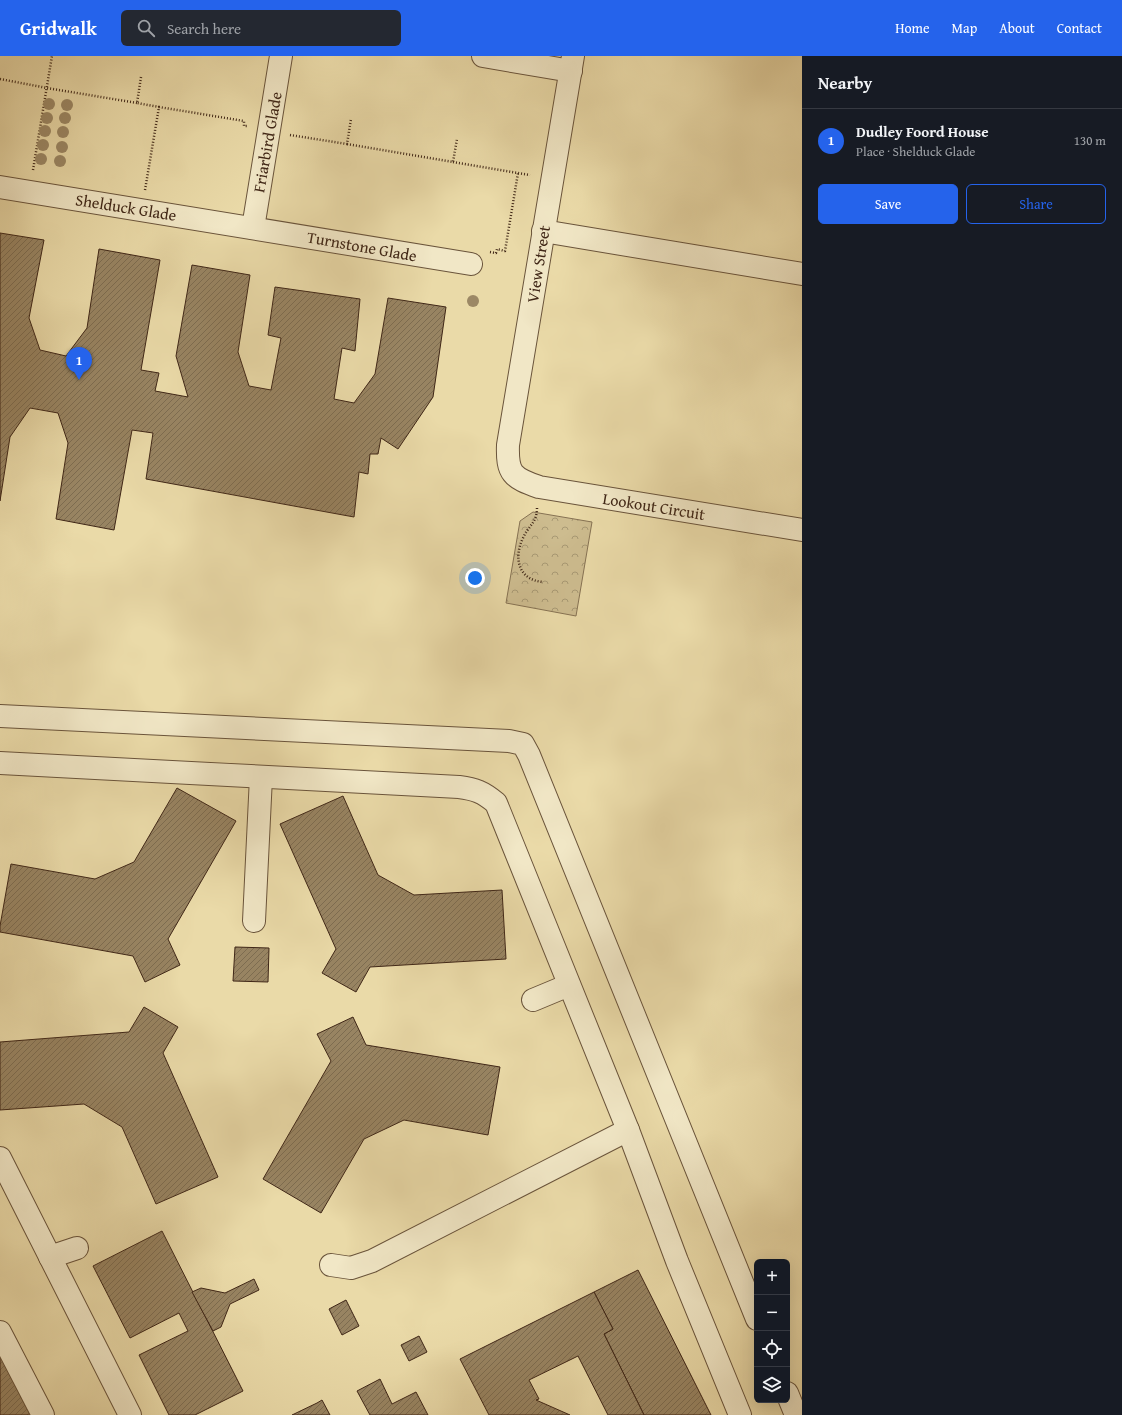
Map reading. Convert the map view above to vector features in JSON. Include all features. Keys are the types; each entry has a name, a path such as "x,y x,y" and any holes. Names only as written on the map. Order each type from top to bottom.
{"street":[{"name":"Friarbird Glade","path":"253,228 282,56"},
{"path":"483,56 572,64"},
{"name":"View Street","path":"510,472 507,457 508,445 572,64"},
{"name":"Shelduck Glade","path":"0,186 253,228"},
{"name":"Turnstone Glade","path":"253,228 471,264"},
{"path":"543,231 802,274"},
{"name":"Lookout Circuit","path":"510,472 539,487 802,530"},
{"path":"0,716 510,741 523,744 529,755 754,1312"},
{"path":"0,763 459,787 474,789 486,794 496,803 628,1130 677,1261 740,1415"},
{"path":"254,921 261,777"},
{"path":"533,1000 569,985"},
{"path":"332,1265 351,1268 372,1261 628,1130"},
{"path":"0,1158 130,1415"},
{"path":"50,1257 77,1248"},
{"path":"0,1332 43,1415"},
{"path":"790,1400 796,1415"}],"path":[{"path":"32,175 52,56"},
{"path":"137,103 141,77"},
{"path":"0,79 244,121 244,126 254,127"},
{"path":"145,194 159,107"},
{"path":"347,144 351,119"},
{"path":"286,134 530,175"},
{"path":"454,162 457,139"},
{"path":"489,252 496,253 497,249 505,251 518,173"},
{"path":"537,504 537,515 535,520 523,537 521,543 519,561 520,568 528,578 536,582 543,582"}],"green space":[{"path":"533,512 592,522 576,616 506,603 520,521"}],"building":[{"path":"0,233 44,240 29,318 40,350 66,356 87,328 99,249 160,260 141,370 159,373 155,391 188,397 176,356 192,265 250,275 238,352 249,386 271,390 281,338 268,335 275,287 360,299 355,351 342,348 334,399 354,403 375,374 388,298 446,307 433,397 398,449 381,438 378,454 370,454 368,474 359,472 354,517 146,479 153,433 132,430 114,530 56,519 68,443 58,413 30,408 10,437 0,501"},
{"path":"177,788 236,821 168,939 180,965 145,982 133,956 0,932 11,864 95,879 134,862"},
{"path":"343,796 378,875 414,895 502,890 506,959 370,967 356,992 322,973 336,949 280,824"},
{"path":"235,947 269,948 268,982 233,981"},
{"path":"144,1007 178,1027 163,1053 218,1177 156,1204 122,1127 84,1104 0,1110 0,1042 129,1032"},
{"path":"353,1017 366,1045 500,1067 488,1135 404,1120 364,1139 321,1213 263,1179 331,1061 317,1034"},
{"path":"162,1231 243,1391 195,1415 169,1415 139,1355 188,1331 179,1313 130,1338 93,1266"},
{"path":"638,1270 711,1415 644,1415 604,1334 613,1329 594,1292"},
{"path":"254,1279 259,1290 230,1304 221,1327 213,1331 192,1292 201,1288 225,1293"},
{"path":"594,1292 613,1329 604,1334 644,1415 608,1415 578,1356 529,1380 539,1399 536,1400 570,1415 489,1415 460,1359"},
{"path":"346,1300 359,1326 342,1335 329,1309"},
{"path":"419,1336 427,1352 409,1361 401,1345"},
{"path":"0,1340 38,1415 0,1415"},
{"path":"380,1379 392,1404 416,1392 428,1415 370,1415 357,1391"},
{"path":"322,1400 330,1415 292,1415 317,1403"}],"place":[{"name":"Dudley Foord House","path":"79,380"}]}
